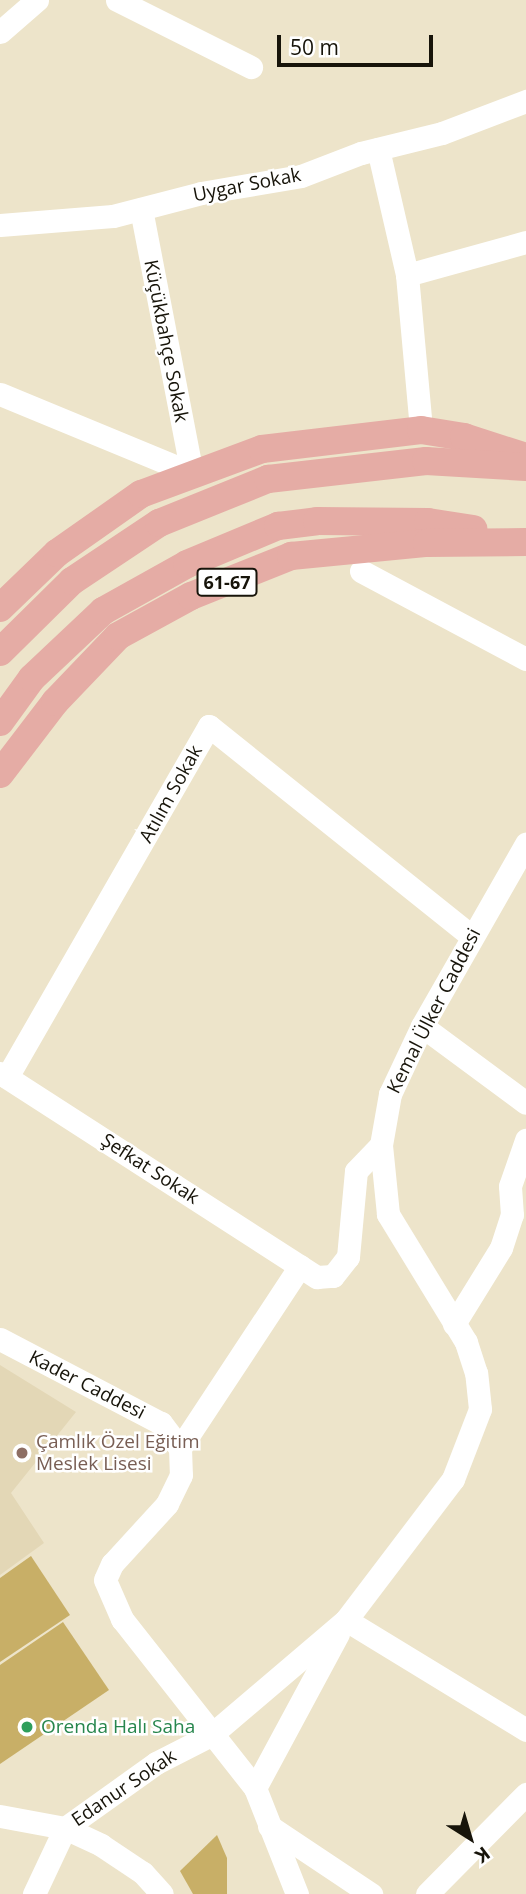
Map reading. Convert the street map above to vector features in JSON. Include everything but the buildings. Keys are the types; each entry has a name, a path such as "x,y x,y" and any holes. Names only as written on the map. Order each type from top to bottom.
{"main road":[{"path":"0,608 57,554 141,494 262,449 421,430 464,437 526,457"},
{"path":"0,652 72,581 159,523 268,479 426,461 526,467"},
{"name":"61-67","path":"0,722 32,678 103,611 187,564 278,526 317,521 428,522 526,540"},
{"name":"61-67","path":"0,774 55,702 118,636 191,596 291,556 427,543 526,540"}],"street":[{"path":"0,32 37,0"},
{"path":"117,0 251,67"},
{"name":"Uygar Sokak","path":"0,225 113,216 301,176 378,149 442,133 526,101"},
{"path":"378,149 407,275 421,430"},
{"name":"Küçükbahçe Sokak","path":"141,209 192,473"},
{"path":"407,275 526,242"},
{"path":"0,394 192,473"},
{"path":"361,571 526,659"},
{"name":"Atılım Sokak","path":"3,1075 209,726 470,934"},
{"name":"Kemal Ülker Caddesi","path":"211,1735 346,1620 453,1479 480,1409 476,1373 466,1342 388,1214 381,1145 390,1094 422,1026 470,934 526,844"},
{"path":"422,1026 526,1103"},
{"name":"Şefkat Sokak","path":"3,1075 317,1277 333,1276 348,1257 356,1171 381,1145"},
{"path":"454,1324 519,1219 510,1186 526,1140"},
{"path":"297,1894 255,1788 122,1619 105,1580 112,1564 167,1504 181,1475 180,1448 300,1266"},
{"name":"Kader Caddesi","path":"0,1339 161,1423 180,1448"},
{"path":"255,1788 346,1620 526,1730"},
{"name":"Edanur Sokak","path":"34,1894 65,1828 156,1763 211,1735"},
{"path":"427,1894 526,1794"},
{"path":"0,1816 65,1828 143,1872 162,1894"},
{"path":"269,1826 371,1894"}],"shaded area":[{"name":"Çamlık Özel Eğitim Meslek Lisesi","path":"0,1365 76,1412 11,1493 44,1543 0,1575"},
{"path":"31,1556 70,1615 0,1662 0,1578"},
{"name":"Orenda Halı Saha","path":"63,1622 109,1690 0,1764 0,1665"},
{"path":"217,1835 227,1858 227,1894 193,1894 180,1871"}],"place":[{"name":"Çamlık Özel Eğitim Meslek Lisesi","path":"22,1453"},
{"name":"Orenda Halı Saha","path":"27,1727"}]}
